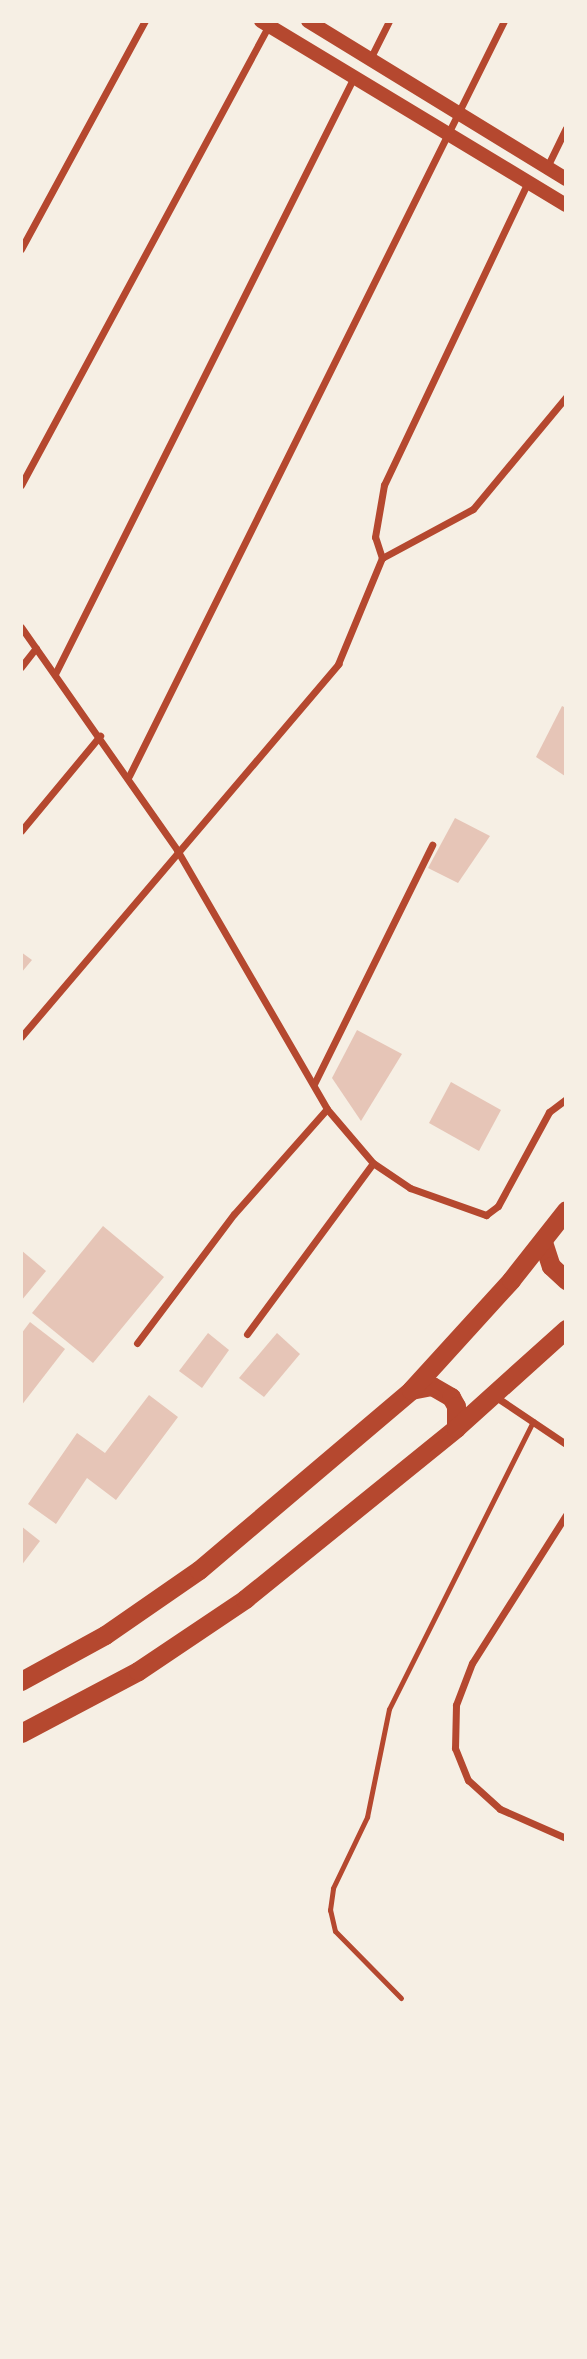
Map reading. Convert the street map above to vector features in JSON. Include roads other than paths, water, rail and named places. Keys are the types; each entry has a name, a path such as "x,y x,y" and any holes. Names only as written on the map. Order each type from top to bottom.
{"highway":[{"path":"21,1681 104,1635 199,1570 411,1390 543,1242 566,1210"},
{"path":"543,1242 551,1266 566,1280"},
{"path":"21,1733 126,1678 203,1629 456,1428 566,1329"},
{"path":"411,1390 432,1386 451,1397 456,1406 456,1428"}],"main road":[{"path":"308,21 566,179"},
{"path":"265,23 566,205"}],"street":[{"path":"21,249 145,21"},
{"path":"370,59 389,21"},
{"path":"129,776 504,21"},
{"path":"21,485 265,23"},
{"path":"55,674 355,76"},
{"path":"547,167 566,128"},
{"path":"382,558 375,537 384,485 528,181"},
{"path":"21,1037 177,850 338,664 382,558 473,509 566,397"},
{"path":"21,626 129,776 177,850 266,1011 314,1084 327,1109 373,1163 410,1188 486,1215 498,1206 550,1112 566,1099"},
{"path":"21,667 36,648"},
{"path":"21,831 100,736"},
{"path":"314,1084 432,845"},
{"path":"137,1343 234,1213 327,1109"},
{"path":"247,1334 373,1163"},
{"path":"493,1394 565,1443"},
{"path":"566,1515 472,1663 456,1705 455,1748 468,1780 500,1809 566,1838"}],"lane":[{"path":"401,1998 335,1931 330,1910 333,1888 367,1817 389,1709 533,1421"}]}
